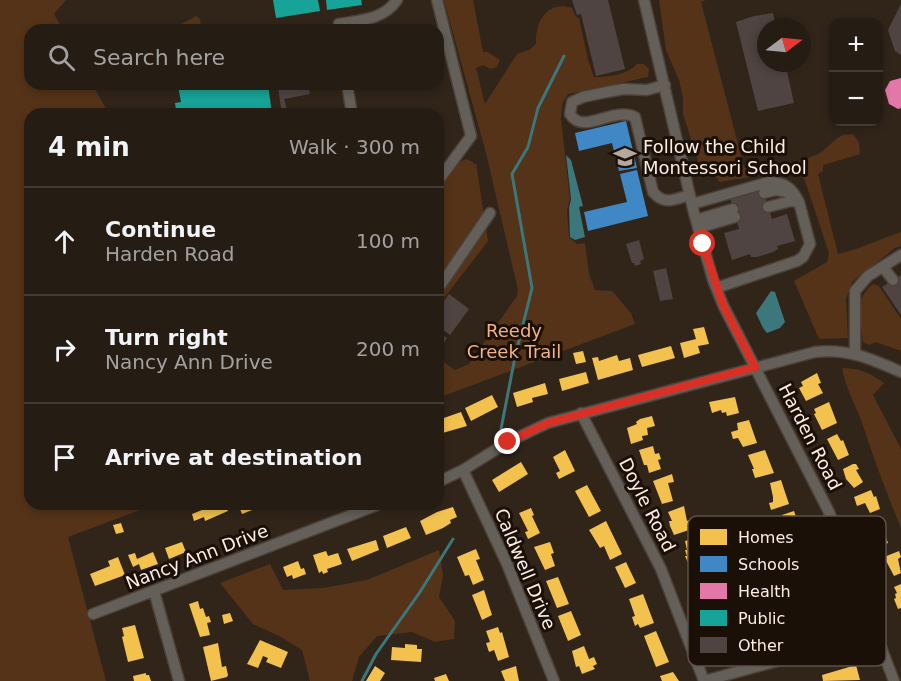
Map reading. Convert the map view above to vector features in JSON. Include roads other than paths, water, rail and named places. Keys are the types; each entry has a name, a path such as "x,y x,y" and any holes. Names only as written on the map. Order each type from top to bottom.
{"street":[{"path":"339,24 381,16 391,9 397,0"},
{"path":"437,0 443,24"},
{"name":"Harden Road","path":"644,0 694,212 716,288 832,516"},
{"path":"444,28 471,136 444,173"},
{"path":"664,86 647,90 624,89 583,97 572,102 570,114 574,121 581,123 623,114 635,117 653,192 659,199 694,212 733,210"},
{"path":"348,90 351,108"},
{"path":"694,212 769,182 780,182 788,186 794,191 799,202 810,243 803,257 716,288"},
{"path":"766,200 799,202"},
{"path":"444,280 490,213"},
{"path":"855,354 855,291 868,276 901,255"},
{"path":"883,267 893,280"},
{"path":"444,479 523,434 548,423 815,352 836,351 855,354 901,372"},
{"name":"Doyle Road","path":"581,413 658,563 688,640"},
{"name":"Caldwell Drive","path":"463,470 507,564 554,681"},
{"name":"Nancy Ann Drive","path":"93,614 364,510"},
{"path":"154,591 179,681"},
{"name":"Harden Road","path":"886,660 894,681"},
{"name":"Doyle Road","path":"698,666 704,681"},
{"path":"704,681 759,666"}],"water":[{"path":"566,155 571,160 583,206 579,207 585,237 575,240 570,237 571,199"},
{"path":"771,291 775,292 785,322 780,328 767,333 756,313"}],"waterway":[{"path":"501,429 532,288 512,174 528,147 538,108 564,56"},
{"path":"362,681 376,654 420,592 453,539"}],"place":[{"name":"Follow the Child Montessori School","path":"625,157"}],"park label":[{"name":"Reedy Creek Trail","path":"514,341"}]}
